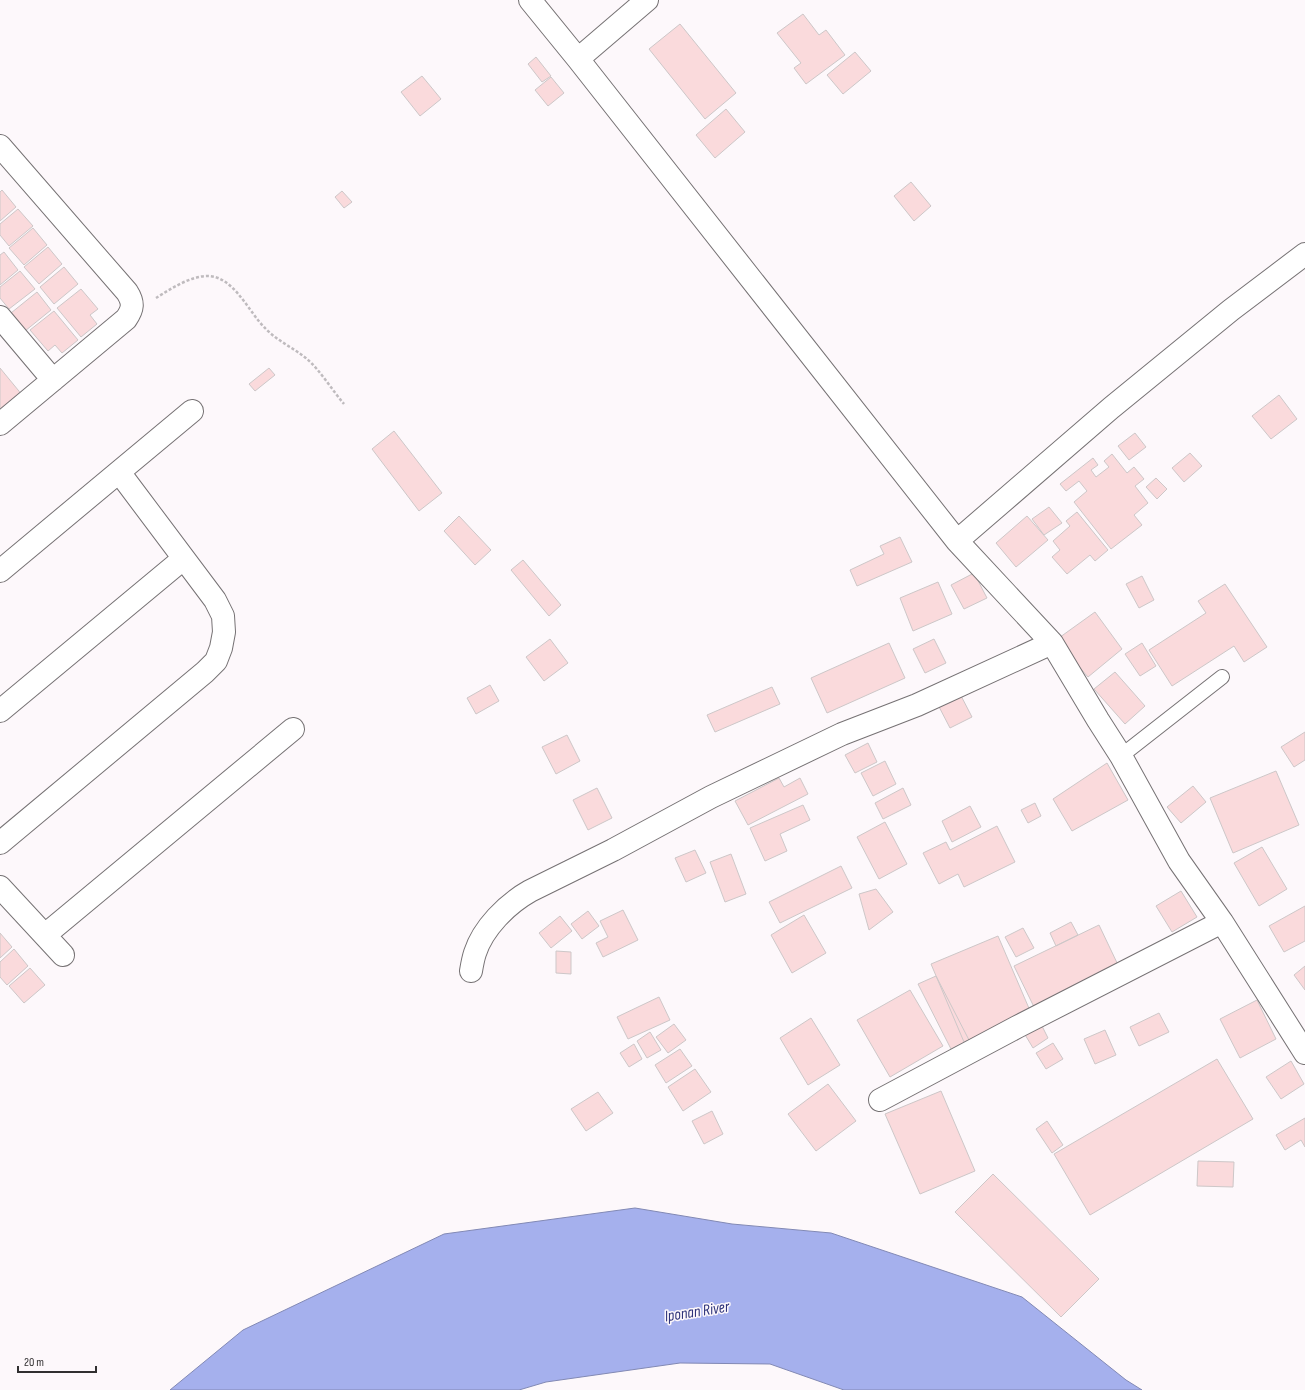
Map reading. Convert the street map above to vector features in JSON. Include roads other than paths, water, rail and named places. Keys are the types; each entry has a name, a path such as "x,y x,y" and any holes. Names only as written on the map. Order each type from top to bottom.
{"street":[{"path":"530,0 957,542 1052,644 1121,756 1179,861 1222,922 1305,1053"},
{"path":"578,59 647,0"},
{"path":"0,146 127,292 133,306 126,319 0,424"},
{"path":"957,542 1111,408 1231,310 1305,254"},
{"path":"0,317 53,380"},
{"path":"0,571 192,412"},
{"path":"0,843 205,672 216,661 221,648 224,632 223,616 215,600 119,472"},
{"path":"0,711 184,559"},
{"path":"471,971 475,953 482,937 509,906 530,890 613,850 711,798 835,737 917,705 1052,644"},
{"path":"45,935 293,729"},
{"path":"0,887 63,955"},
{"path":"880,1100 1017,1027 1222,922"}],"lane":[{"path":"1121,756 1222,677"}],"water":[{"name":"Iponan River","path":"635,1208 732,1224 831,1233 1022,1297 1126,1380 1142,1390 844,1390 770,1364 680,1363 546,1382 519,1390 170,1390 243,1330 444,1234"}]}
